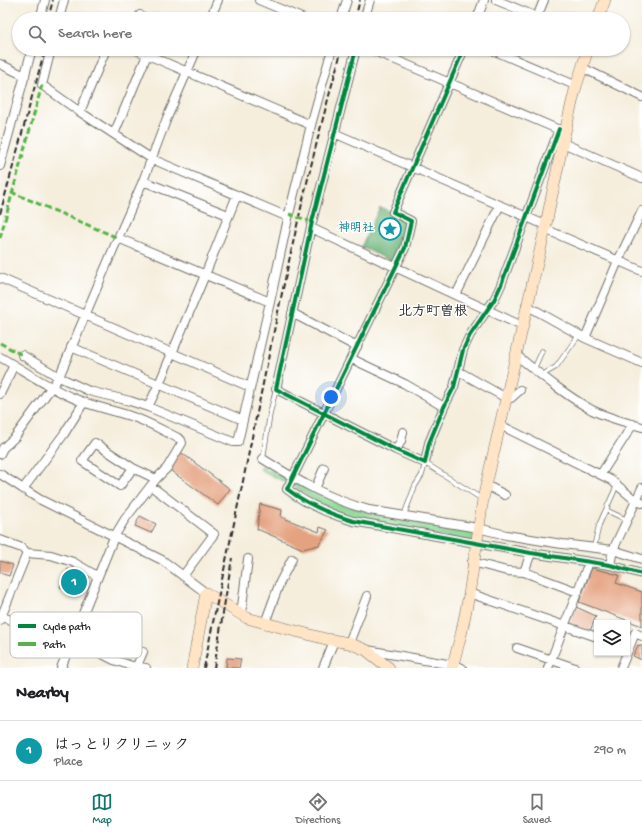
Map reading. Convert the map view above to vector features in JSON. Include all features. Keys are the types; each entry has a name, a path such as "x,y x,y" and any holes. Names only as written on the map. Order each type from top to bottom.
{"street":[{"path":"42,12 45,0"},
{"path":"62,12 64,0"},
{"path":"213,12 218,0"},
{"path":"259,0 287,12"},
{"path":"343,12 347,0"},
{"path":"366,12 370,0"},
{"path":"479,12 484,0"},
{"path":"496,0 525,12"},
{"path":"541,12 544,0"},
{"path":"601,12 605,0"},
{"path":"0,166 30,56"},
{"path":"49,56 42,85 80,112 152,159 288,217"},
{"path":"80,112 103,56"},
{"path":"114,134 148,56"},
{"path":"150,56 311,125"},
{"path":"0,454 3,448 15,437 59,377 143,181 194,56"},
{"path":"22,355 59,377 89,391 148,407 236,442 238,440 243,420 288,217 330,56"},
{"path":"354,56 311,228 276,389 396,450 425,463 429,443 454,387 463,350 488,311 501,285 527,216 562,135 586,56"},
{"path":"386,56 562,135 642,178"},
{"path":"461,56 393,212 411,220 405,248 287,490 308,502 338,516 353,521 531,553 610,565 642,574"},
{"path":"506,56 577,86"},
{"path":"0,64 25,76"},
{"path":"582,68 642,97"},
{"path":"334,133 527,216 545,227 642,271"},
{"path":"0,474 62,511 162,560 206,593 247,618 334,641 349,643 366,650 456,667 483,499 545,227 562,135"},
{"path":"143,181 228,215"},
{"path":"148,407 205,275 237,195"},
{"path":"456,295 500,205"},
{"path":"582,336 642,211"},
{"path":"311,228 522,326"},
{"path":"118,238 270,302"},
{"path":"0,278 250,387"},
{"path":"526,305 582,336 642,363"},
{"path":"292,313 357,347"},
{"path":"71,347 243,420"},
{"path":"516,355 534,370 592,410 642,427"},
{"path":"0,357 52,388 95,407 141,420 181,440 182,443 167,468 156,479 125,519 114,537 83,612"},
{"path":"352,359 405,384 444,407"},
{"path":"0,394 14,365"},
{"path":"458,371 506,398 512,398 520,390"},
{"path":"23,489 64,434 84,402"},
{"path":"601,474 634,424"},
{"path":"500,425 601,474 617,484 639,502"},
{"path":"396,450 404,432"},
{"path":"133,468 120,486 82,461 95,443 133,468 156,479"},
{"path":"263,459 315,489 353,506 506,534 614,550 642,558"},
{"path":"315,489 324,468"},
{"path":"486,485 505,495"},
{"path":"151,486 214,534 183,576"},
{"path":"610,565 614,550 628,520 639,502 642,488"},
{"path":"0,540 22,548 27,553 51,555 73,562 97,576"},
{"path":"10,622 0,618 27,553"},
{"path":"524,572 531,553"},
{"path":"241,614 248,559"},
{"path":"265,623 280,582 292,559"},
{"path":"472,562 506,571 524,572 578,592"},
{"path":"548,668 589,562"},
{"path":"192,668 206,593"},
{"path":"469,593 594,636"},
{"path":"349,643 367,596"},
{"path":"630,644 636,633 642,636"},
{"path":"323,668 334,641"},
{"path":"517,648 575,668"},
{"path":"366,650 389,668"},
{"path":"621,668 625,656"},
{"path":"61,668 65,658"},
{"path":"110,658 137,667 146,668"}],"lane":[{"path":"542,375 556,368 582,336"},
{"path":"534,370 542,351"},
{"path":"263,459 270,413 276,389"},
{"path":"404,515 415,486 422,475 425,463 483,499"},
{"path":"594,548 599,525 617,484"},
{"path":"606,510 628,520"}],"green space":[{"path":"380,207 411,221 398,264 361,247"},
{"path":"260,466 353,505 478,528 475,543 338,516 295,487 261,470"}],"building":[{"path":"179,451 230,489 218,505 167,468"},
{"path":"260,504 282,510 281,517 319,532 320,527 328,530 319,545 303,549 257,529"},
{"path":"140,516 156,524 151,533 135,526"},
{"path":"0,561 13,565 9,576 0,573"},
{"path":"592,568 619,575 616,583 642,592 642,626 630,621 630,620 626,620 579,602"},
{"path":"68,569 88,577 79,595 60,587"},
{"path":"576,607 596,616 590,631 570,623"},
{"path":"638,645 642,646 642,660 633,656"},
{"path":"227,658 241,659 239,668 226,668"}],"railway":[{"path":"50,12 53,0"},
{"path":"357,12 360,0"},
{"path":"0,214 43,56"},
{"path":"204,668 288,264 313,156 340,56"},
{"path":"214,668 232,558"}],"marked path":[{"path":"0,238 42,85"},
{"path":"11,192 118,238"},
{"path":"289,214 312,222"},
{"path":"0,343 22,355"}],"cycle path":[{"path":"354,56 312,222 276,389 396,450 425,463 429,443 454,387 463,350 470,335 494,300 501,285 559,129"},
{"path":"461,56 393,212 411,221 405,248 287,489 318,508 353,521 531,553 610,565 642,574"}],"place":[{"name":"神明社","path":"390,229"},
{"name":"はっとりクリニック","path":"74,582"}],"district":[{"name":"北方町曽根","path":"433,312"}]}
